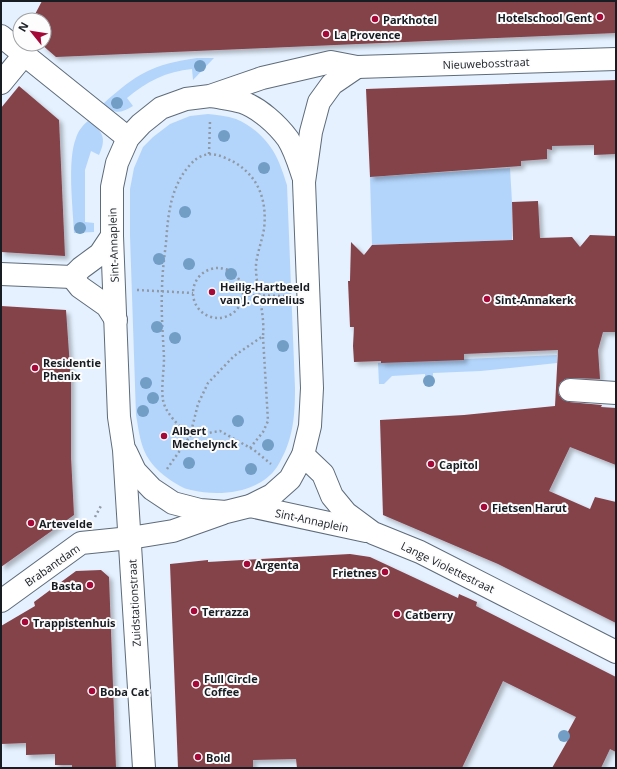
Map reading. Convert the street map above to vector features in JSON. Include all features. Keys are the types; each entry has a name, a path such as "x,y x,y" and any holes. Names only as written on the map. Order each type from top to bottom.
{"street":[{"path":"1,36 128,138"},
{"path":"1,83 24,55"},
{"name":"Nieuwebosstraat","path":"357,67 616,59"},
{"name":"Sint-Annaplein","path":"130,538 124,450 118,417 116,320 112,236 112,187 117,162 128,138 141,124 161,108 186,99 210,96 262,78 331,62 357,67"},
{"name":"Sint-Annaplein","path":"124,450 135,471 151,488 173,503 200,510 226,512 250,506 272,495 290,479 304,455 310,426 312,388 304,182 311,132 319,102 332,84 357,67"},
{"name":"Sint-Annaplein","path":"210,96 242,102 260,112 275,124 288,140 297,156 304,182"},
{"path":"72,278 81,268 100,254 112,236"},
{"path":"1,274 72,278 80,287 107,306 116,320"},
{"path":"570,390 616,393"},
{"name":"Lange Violettestraat","path":"304,455 323,474 332,496 346,513 373,533 420,552 616,652"},
{"name":"Sint-Annaplein","path":"250,506 373,533"},
{"path":"130,538 173,531 226,512"},
{"name":"Brabantdam","path":"1,601 81,544 130,538"},
{"name":"Zuidstationstraat","path":"130,538 144,768"}],"path":[{"path":"210,96 210,154"},
{"path":"190,436 173,420 163,401 164,358 162,291 168,217 178,182 189,166 202,155 216,154 229,159 240,166 255,180 262,195 264,209 264,228 255,269 264,322 263,336 268,421 263,432 250,448"},
{"path":"219,268 227,269 234,273 239,279 243,295 241,303 229,316 213,318 205,315 198,309 194,302 193,293 196,282 203,272 219,268"},
{"path":"114,288 193,293"},
{"path":"243,295 309,296"},
{"path":"151,488 161,478 190,436 198,404 208,383 234,356 263,336"},
{"path":"190,436 220,431 250,448 290,479"}],"shaded area":[{"path":"214,58 193,80 192,69 174,72 149,82 134,92 127,98 133,106 121,112 110,110 103,104 125,85 146,72 157,67 182,60"},
{"path":"208,114 236,119 257,132 273,150 287,185 295,388 294,419 287,448 277,467 269,476 250,488 226,493 202,492 181,487 160,472 150,461 144,450 140,439 136,415 130,236 130,189 134,168 143,147 170,124 190,116"},
{"path":"88,121 97,128 103,139 103,144 99,155 91,151 85,170 85,222 94,223 94,232 74,233 71,184 73,148 77,135 84,124"},
{"path":"510,168 512,240 372,245 370,177"},
{"path":"557,355 557,363 481,371 433,373 433,380 425,380 425,374 392,376 384,384 379,384 378,363"}],"building":[{"path":"42,1 616,1 616,33 56,57 50,52 52,52 52,12 36,12"},
{"path":"616,80 616,154 594,155 594,145 552,146 552,150 547,149 547,159 521,161 521,166 370,177 366,89"},
{"path":"19,86 59,120 65,256 1,252 1,108"},
{"path":"538,201 540,238 572,237 580,247 590,235 616,236 616,332 603,332 598,350 600,379 565,379 560,383 558,390 559,395 563,400 569,402 602,405 601,407 616,408 616,465 570,447 549,491 590,509 595,497 616,502 616,623 498,564 383,515 380,420 464,415 555,406 558,350 464,354 464,360 381,363 381,361 354,362 354,327 350,327 348,281 350,281 351,242 364,255 372,245 513,240 512,202"},
{"path":"1,306 66,310 71,382 71,457 74,515 1,567"},
{"path":"350,554 370,557 458,598 459,594 477,602 476,606 616,677 616,752 610,749 601,768 552,768 568,740 564,739 576,717 503,681 462,768 297,768 296,759 253,760 253,768 178,768 170,564 208,560 208,562"},
{"path":"101,570 109,577 116,768 72,768 72,765 55,765 55,754 26,755 26,743 1,744 1,626 35,606 34,602 76,571"}],"place":[{"name":"Hotelschool Gent","path":"600,17"},
{"name":"Parkhotel","path":"375,19"},
{"name":"La Provence","path":"326,34"},
{"name":"Heilig-Hartbeeld van J. Cornelius","path":"212,292"},
{"name":"Sint-Annakerk","path":"487,299"},
{"name":"Residentie Phenix","path":"35,368"},
{"name":"Albert Mechelynck","path":"164,436"},
{"name":"Capitol","path":"431,464"},
{"name":"Fietsen Harut","path":"484,507"},
{"name":"Artevelde","path":"31,523"},
{"name":"Argenta","path":"247,564"},
{"name":"Frietnes","path":"385,572"},
{"name":"Basta","path":"90,585"},
{"name":"Terrazza","path":"194,611"},
{"name":"Catberry","path":"397,614"},
{"name":"Trappistenhuis","path":"25,622"},
{"name":"Full Circle Coffee","path":"196,684"},
{"name":"Boba Cat","path":"92,691"},
{"name":"Bold","path":"198,757"}]}
